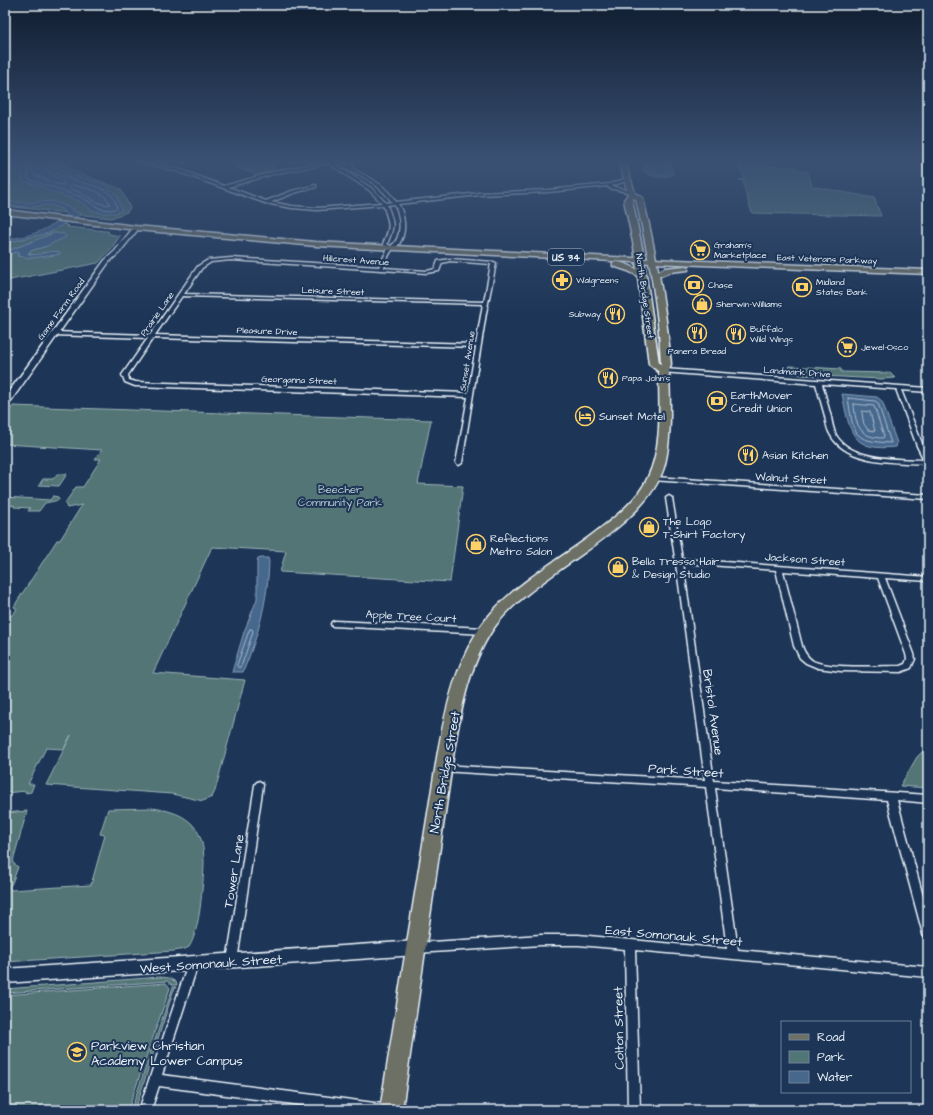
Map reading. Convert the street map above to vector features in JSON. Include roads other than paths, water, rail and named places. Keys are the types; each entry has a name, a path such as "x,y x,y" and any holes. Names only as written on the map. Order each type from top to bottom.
{"highway":[{"name":"North Bridge Street","path":"631,213 639,251 654,364 664,371"},
{"name":"North Bridge Street","path":"391,1110 442,768 462,679 485,631 498,613 522,592 625,513 642,495 654,479 663,441 664,371 666,364 662,318 654,264 643,213"}],"main road":[{"name":"US 34","path":"13,213 136,228 264,241 391,248 406,251 654,264"},
{"path":"613,262 639,251"},
{"path":"652,252 664,259 686,265"},
{"path":"613,262 631,269 642,276"},
{"name":"East Veterans Parkway","path":"654,264 928,272"},
{"path":"655,276 668,270 686,265"},
{"name":"East Veterans Parkway","path":"686,265 928,276"}],"street":[{"path":"388,213 391,222 391,230 385,244 391,248"},
{"path":"381,269 391,248 397,244 402,230 402,220 400,213"},
{"name":"Game Farm Road","path":"5,403 9,392 54,334 107,261 117,252 136,228"},
{"name":"Hillcrest Avenue","path":"210,261 232,259 433,272 437,270 440,262 444,260 494,263"},
{"name":"Prairie Lane","path":"127,381 125,375 151,336 200,267 210,261"},
{"name":"Sunset Avenue","path":"459,463 471,395 484,303 494,263"},
{"name":"Leisure Street","path":"180,295 484,303"},
{"name":"Pleasure Drive","path":"54,334 478,346"},
{"name":"Landmark Drive","path":"664,371 928,390"},
{"name":"Georganna Street","path":"127,381 135,384 471,395"},
{"path":"819,383 832,434 835,441 844,449 874,458 928,461"},
{"path":"898,388 920,446 928,461"},
{"name":"Walnut Street","path":"654,479 928,497"},
{"name":"Bristol Avenue","path":"669,498 680,561 733,954"},
{"name":"Jackson Street","path":"680,561 928,580"},
{"path":"778,568 798,646 803,655 810,662 825,667 901,669 905,668 909,664 910,654 881,576"},
{"name":"Apple Tree Court","path":"335,624 485,631"},
{"name":"Park Street","path":"442,768 928,799"},
{"name":"Tower Lane","path":"232,961 259,785"},
{"path":"891,796 928,934"},
{"name":"East Somonauk Street","path":"416,948 541,940 578,940 928,972"},
{"name":"Colton Street","path":"630,945 634,1110"},
{"name":"West Somonauk Street","path":"5,976 416,948"},
{"path":"145,1110 193,964"},
{"path":"154,1080 382,1110"}],"water":[{"path":"65,213 79,213 82,215 75,217 49,233 5,243 5,240 38,232 67,215"},
{"path":"54,233 64,234 66,237 47,246 30,251 28,254 36,255 55,251 59,252 60,254 31,258 17,256 19,254 17,252 9,254 5,252"},
{"path":"842,394 877,397 882,401 897,443 896,447 881,448 869,446 861,442 850,428"},
{"path":"268,558 269,562 267,590 258,632 243,672 232,672 244,632 257,599 257,562 258,559"}],"place":[{"name":"Graham's Marketplace","path":"700,250"},
{"name":"Walgreens","path":"562,280"},
{"name":"Chase","path":"694,285"},
{"name":"Midland States Bank","path":"802,287"},
{"name":"Sherwin-Williams","path":"702,304"},
{"name":"Subway","path":"615,314"},
{"name":"Panera Bread","path":"697,333"},
{"name":"Buffalo Wild Wings","path":"736,334"},
{"name":"Jewel-Osco","path":"847,347"},
{"name":"Papa John's","path":"608,378"},
{"name":"EarthMover Credit Union","path":"717,401"},
{"name":"Sunset Motel","path":"585,416"},
{"name":"Asian Kitchen","path":"748,455"},
{"name":"The Logo T-Shirt Factory","path":"649,527"},
{"name":"Reflections Metro Salon","path":"476,544"},
{"name":"Bella Tressa Hair & Design Studio","path":"618,567"},
{"name":"Parkview Christian Academy Lower Campus","path":"77,1052"}],"park label":[{"name":"Beecher Community Park","path":"340,495"}]}
